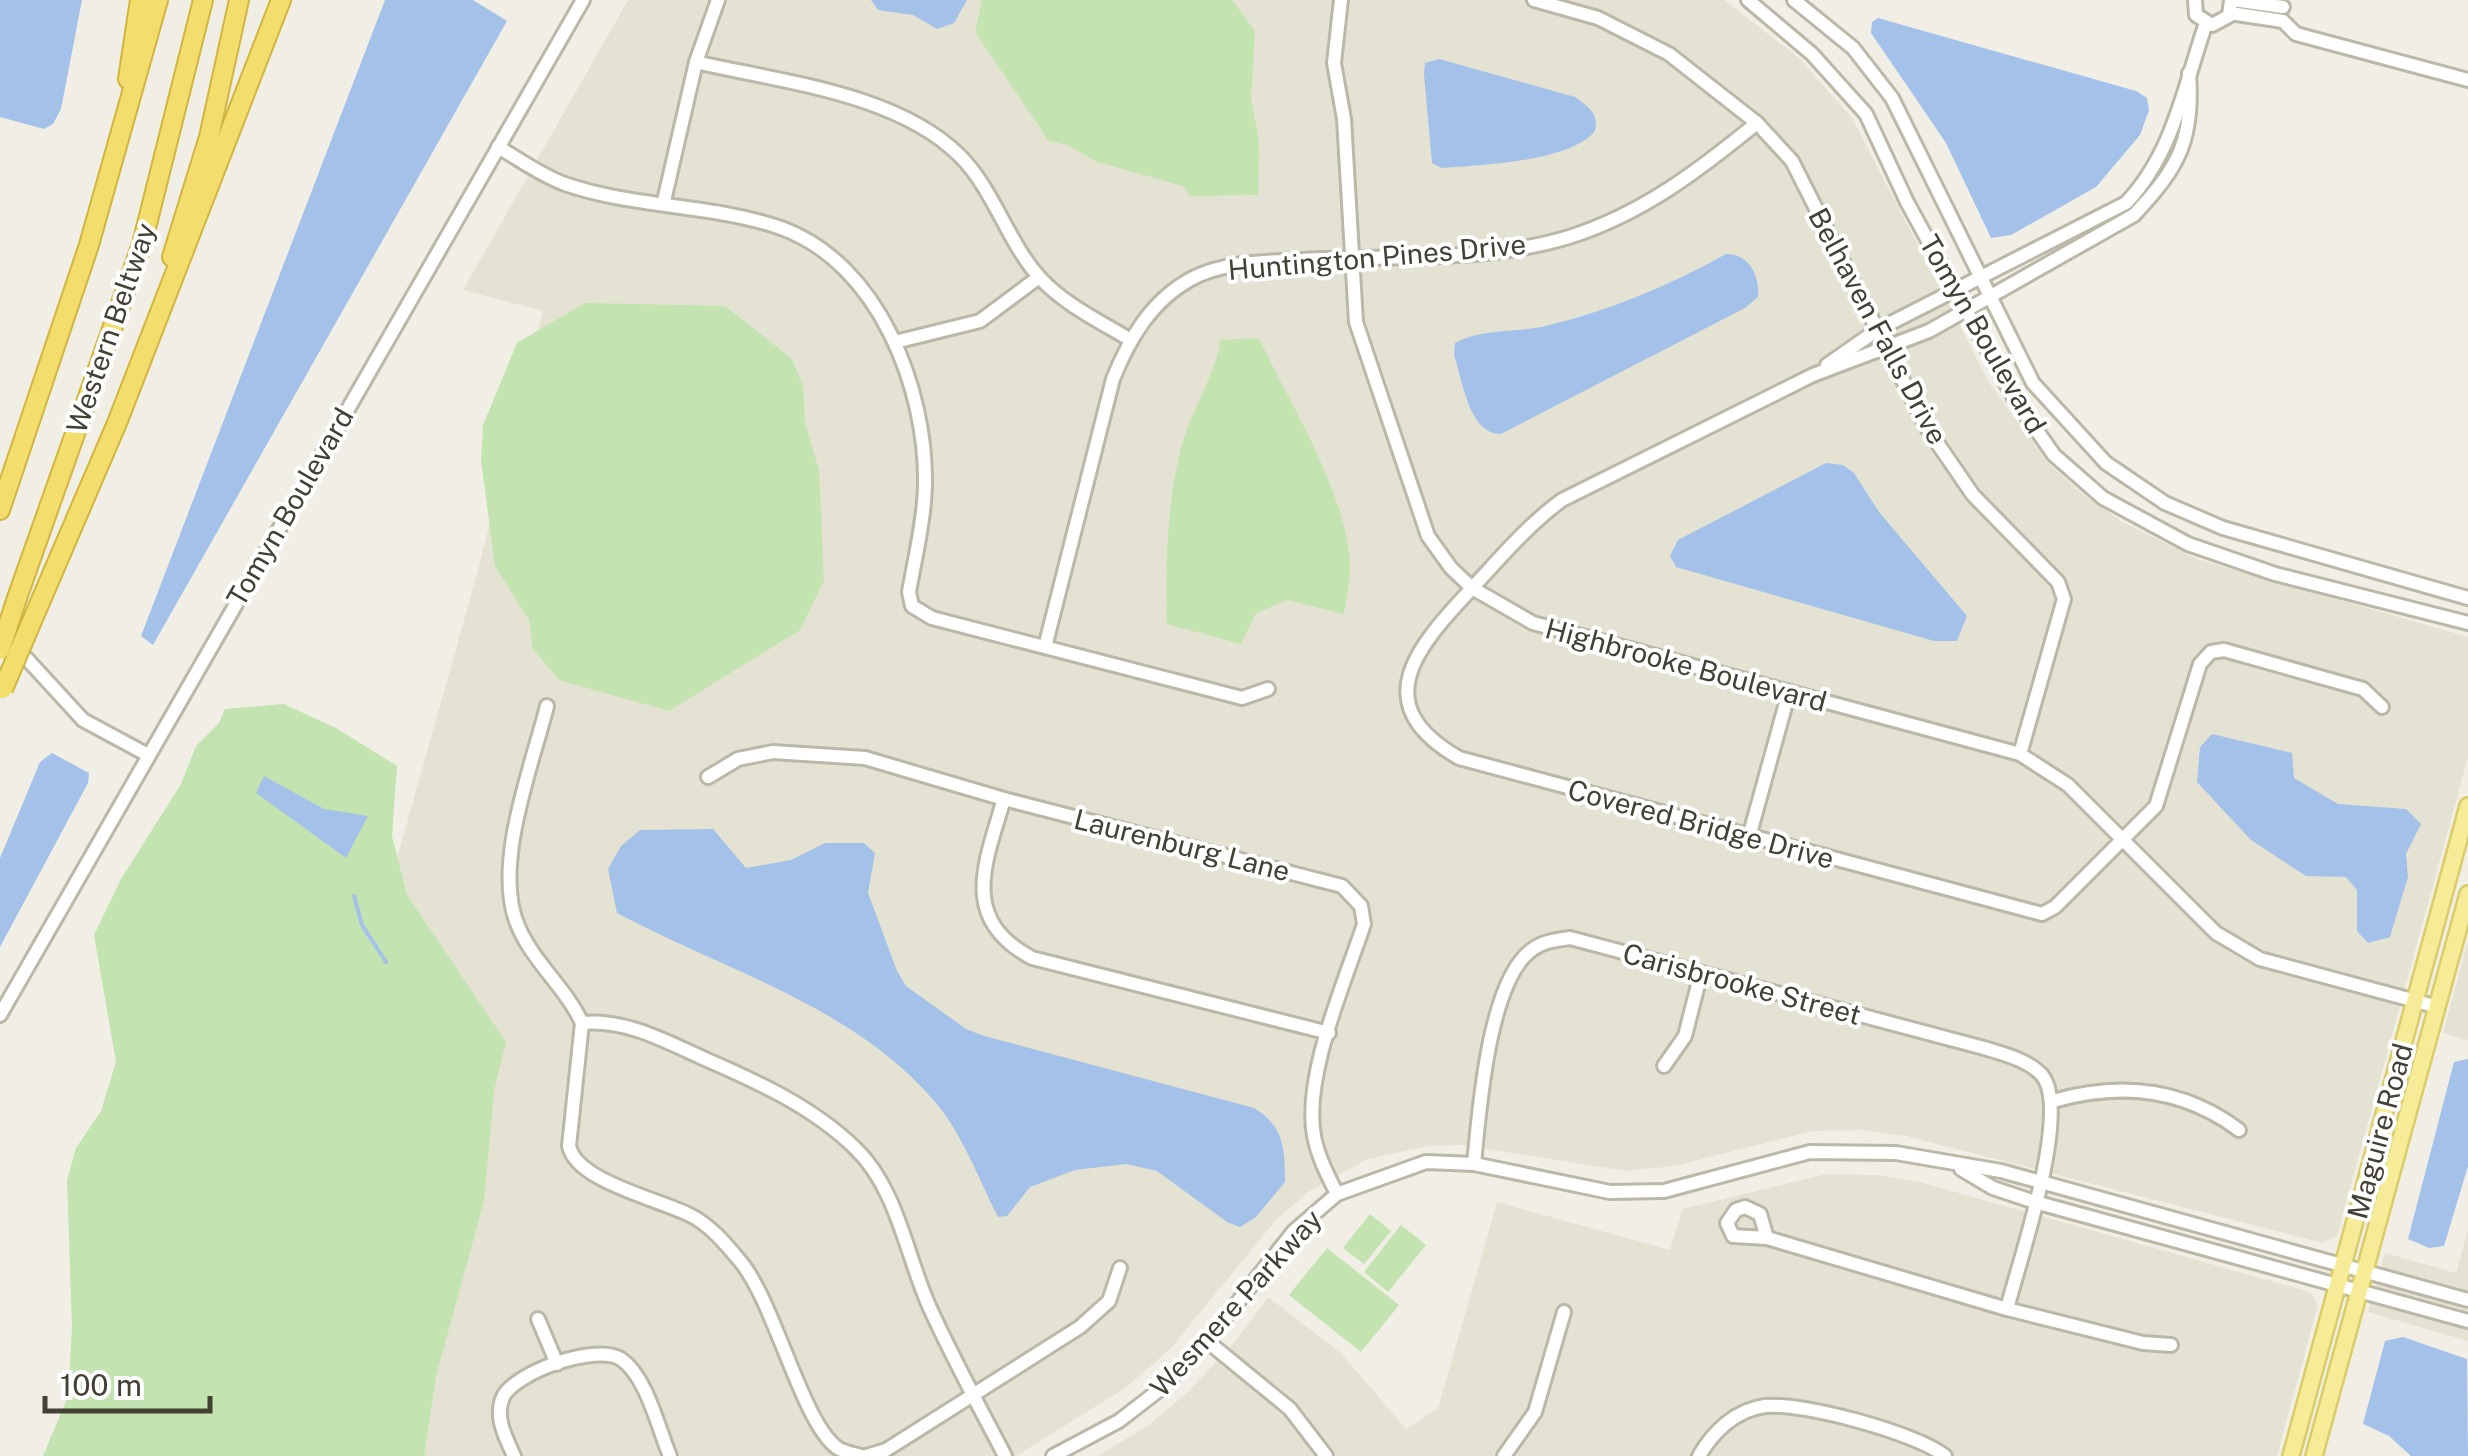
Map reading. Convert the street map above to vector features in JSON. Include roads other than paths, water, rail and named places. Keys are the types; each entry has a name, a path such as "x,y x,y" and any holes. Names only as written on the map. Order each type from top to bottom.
{"highway":[{"path":"117,150 140,0"},
{"name":"Western Beltway","path":"0,510 117,150 158,0"},
{"name":"Western Beltway","path":"0,650 142,244 203,0"},
{"path":"117,423 209,137 240,0"},
{"path":"1,692 117,423 281,0"}],"main road":[{"name":"Maguire Road","path":"2291,1456 2468,806"},
{"name":"Maguire Road","path":"2314,1456 2468,894"}],"street":[{"name":"Tomyn Boulevard","path":"0,1015 583,0"},
{"path":"664,202 696,62 718,0"},
{"name":"Highbrooke Boulevard","path":"1340,0 1334,63 1344,119 1356,322 1428,536 1472,588 1533,624 2020,754 2056,776 2124,838 2216,934 2260,959 2438,1007"},
{"name":"Belhaven Falls Drive","path":"1534,0 1598,18 1670,54 1757,123 1792,162 1927,428 1973,495 2058,582 2064,599 2020,754"},
{"name":"Tomyn Boulevard","path":"1748,0 1812,54 1866,114 2014,398 2054,456 2103,498 2188,544 2275,574 2468,623"},
{"name":"Tomyn Boulevard","path":"1794,0 1853,48 1892,98 2033,383 2106,463 2165,503 2223,528 2468,598"},
{"path":"2195,0 2196,15 2206,23 2218,24 2231,4 2284,9 2296,34 2468,80"},
{"path":"1813,375 1888,350 1929,331 1990,297 2159,188 2182,151 2192,115 2189,73 2206,23"},
{"path":"696,62 887,108 927,128 963,158 1040,277 1067,301 1129,339"},
{"name":"Huntington Pines Drive","path":"1045,647 1112,379 1129,339 1158,304 1192,278 1237,264 1493,253 1567,237 1627,215 1690,178 1757,123"},
{"path":"498,147 565,184 782,228 820,248 855,280 895,342 919,421 925,487 909,592 912,606 932,618 1242,698 1268,689"},
{"path":"1813,375 1878,330 2130,209"},
{"path":"895,342 980,321 1040,277"},
{"path":"1919,310 1929,331"},
{"name":"Covered Bridge Drive","path":"1813,375 1562,500 1534,520 1430,631 1412,662 1407,690 1416,719 1432,742 1460,758 2042,914 2056,907 2124,838"},
{"path":"0,627 38,675 83,720 148,754"},
{"path":"2124,838 2156,806 2200,664 2211,652 2224,650 2362,689 2382,707"},
{"path":"1749,837 1789,692"},
{"path":"547,706 513,847 508,894 532,952 582,1024 568,1146 571,1159 586,1172 692,1216 717,1235 743,1264 766,1301 820,1429 838,1448 863,1456 886,1450 1080,1328 1109,1301 1120,1268"},
{"name":"Laurenburg Lane","path":"708,778 738,759 773,752 824,752 865,758 1004,799 1342,886 1361,906 1364,924 1329,1033 1312,1106 1314,1136 1338,1194"},
{"path":"1004,799 983,872 982,896 990,922 1009,946 1032,958 1329,1033"},
{"name":"Carisbrooke Street","path":"1474,1164 1485,1054 1516,966 1530,950 1570,938 2020,1060 2043,1076 2053,1101"},
{"path":"1664,1066 1684,1036 1701,972"},
{"path":"582,1024 622,1025 768,1087 824,1122 858,1150 890,1200 928,1302 1005,1456"},
{"path":"2007,1309 2039,1184 2053,1101 2090,1090 2125,1087 2212,1109 2239,1130"},
{"name":"Wesmere Parkway","path":"1053,1456 1134,1410 1164,1388 1207,1341 1271,1256 1338,1194 1426,1162 1474,1164 1610,1192 1664,1191 1810,1152 1896,1153 2001,1172 2468,1300"},
{"name":"Wesmere Parkway","path":"1955,1165 1993,1188 2035,1202 2468,1321"},
{"path":"1767,1238 2007,1309 2143,1343 2171,1345"},
{"path":"1504,1456 1536,1412 1564,1312"},
{"path":"538,1319 557,1364"},
{"path":"1207,1341 1290,1410 1326,1456"},
{"path":"514,1456 502,1430 499,1411 504,1394 521,1380 586,1352 607,1352 634,1372 670,1456"},
{"path":"1699,1456 1738,1414 1766,1406 1801,1409 1916,1441 1945,1456"}],"water":[{"path":"0,0 82,0 61,109 53,124 44,129 0,117"},
{"path":"385,0 473,0 507,21 153,645 141,636"},
{"path":"871,0 967,0 954,23 937,29 913,15 878,10"},
{"path":"1878,18 2136,91 2147,98 2149,110 2140,135 2096,187 2011,235 1991,238 1946,143 1871,33 1872,22"},
{"path":"1439,59 1575,97 1592,111 1595,131 1583,141 1546,156 1442,168 1432,163 1424,74 1425,63"},
{"path":"1726,254 1747,262 1755,274 1758,297 1745,308 1501,434 1490,432 1474,416 1454,355 1455,343 1476,335 1546,326 1593,313 1661,287"},
{"path":"1826,463 1843,465 1854,473 1879,512 1967,616 1957,641 1934,641 1676,567 1670,556 1678,540"},
{"path":"2212,734 2292,753 2294,778 2338,804 2406,809 2421,824 2406,854 2408,877 2390,937 2368,943 2357,931 2357,890 2346,877 2306,876 2251,840 2197,782 2200,747"},
{"path":"52,753 89,773 88,783 0,947 0,858 40,762"},
{"path":"264,776 324,809 368,816 346,858 256,793"},
{"path":"713,829 746,868 791,860 825,843 864,843 875,853 868,893 906,986 966,1029 984,1036 1254,1108 1272,1123 1281,1139 1285,1182 1256,1217 1240,1227 1227,1222 1157,1171 1126,1164 1075,1170 1030,1187 1007,1216 998,1217 970,1158 936,1103 867,1040 787,993 617,913 608,869 621,846 640,830"},
{"path":"2468,1059 2468,1166 2444,1246 2429,1248 2408,1239 2454,1062"},
{"path":"2403,1337 2467,1359 2468,1456 2411,1456 2389,1436 2363,1424 2385,1341"}],"waterway":[{"path":"354,896 362,925 386,962"}]}
